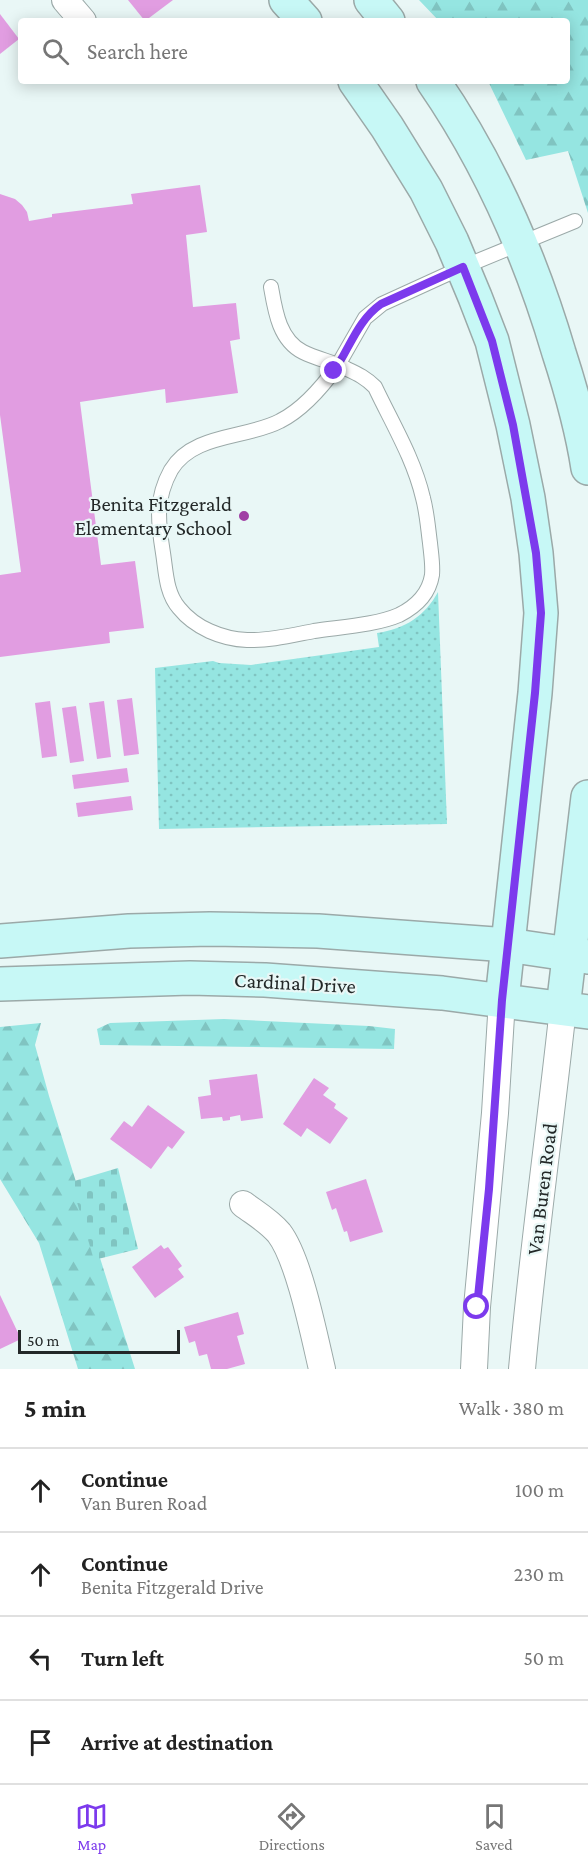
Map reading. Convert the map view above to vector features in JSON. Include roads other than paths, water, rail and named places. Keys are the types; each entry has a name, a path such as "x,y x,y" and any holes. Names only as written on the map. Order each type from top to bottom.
{"main road":[{"path":"286,0 302,18"},
{"path":"371,0 386,18"},
{"path":"357,84 426,190 463,267 492,341 513,425 533,531 540,603 535,693 502,1000"},
{"path":"435,84 475,147 503,201 521,243 548,316 571,391 588,468"},
{"path":"575,1010 588,797"},
{"path":"0,941 129,931 210,929 318,931 508,945 578,955"},
{"name":"Cardinal Drive","path":"0,984 190,978 265,980 442,993 575,1010"}],"street":[{"path":"65,0 80,18"},
{"path":"474,1369 502,1000"},
{"name":"Van Buren Road","path":"522,1369 529,1288 550,1131 575,1010"},
{"path":"243,1204 272,1226 285,1242 298,1276 322,1369"}],"lane":[{"path":"271,286 280,327 292,343 302,351 338,365 366,378 375,387 407,454 423,497 432,574 423,597 397,615 382,620 247,640 204,629 178,607 169,590 158,516 161,493 171,470 180,459 201,445 281,421 315,393 338,365 357,330 373,310 381,304 575,221"}],"place":[{"name":"Benita Fitzgerald Elementary School","path":"244,516"}]}
